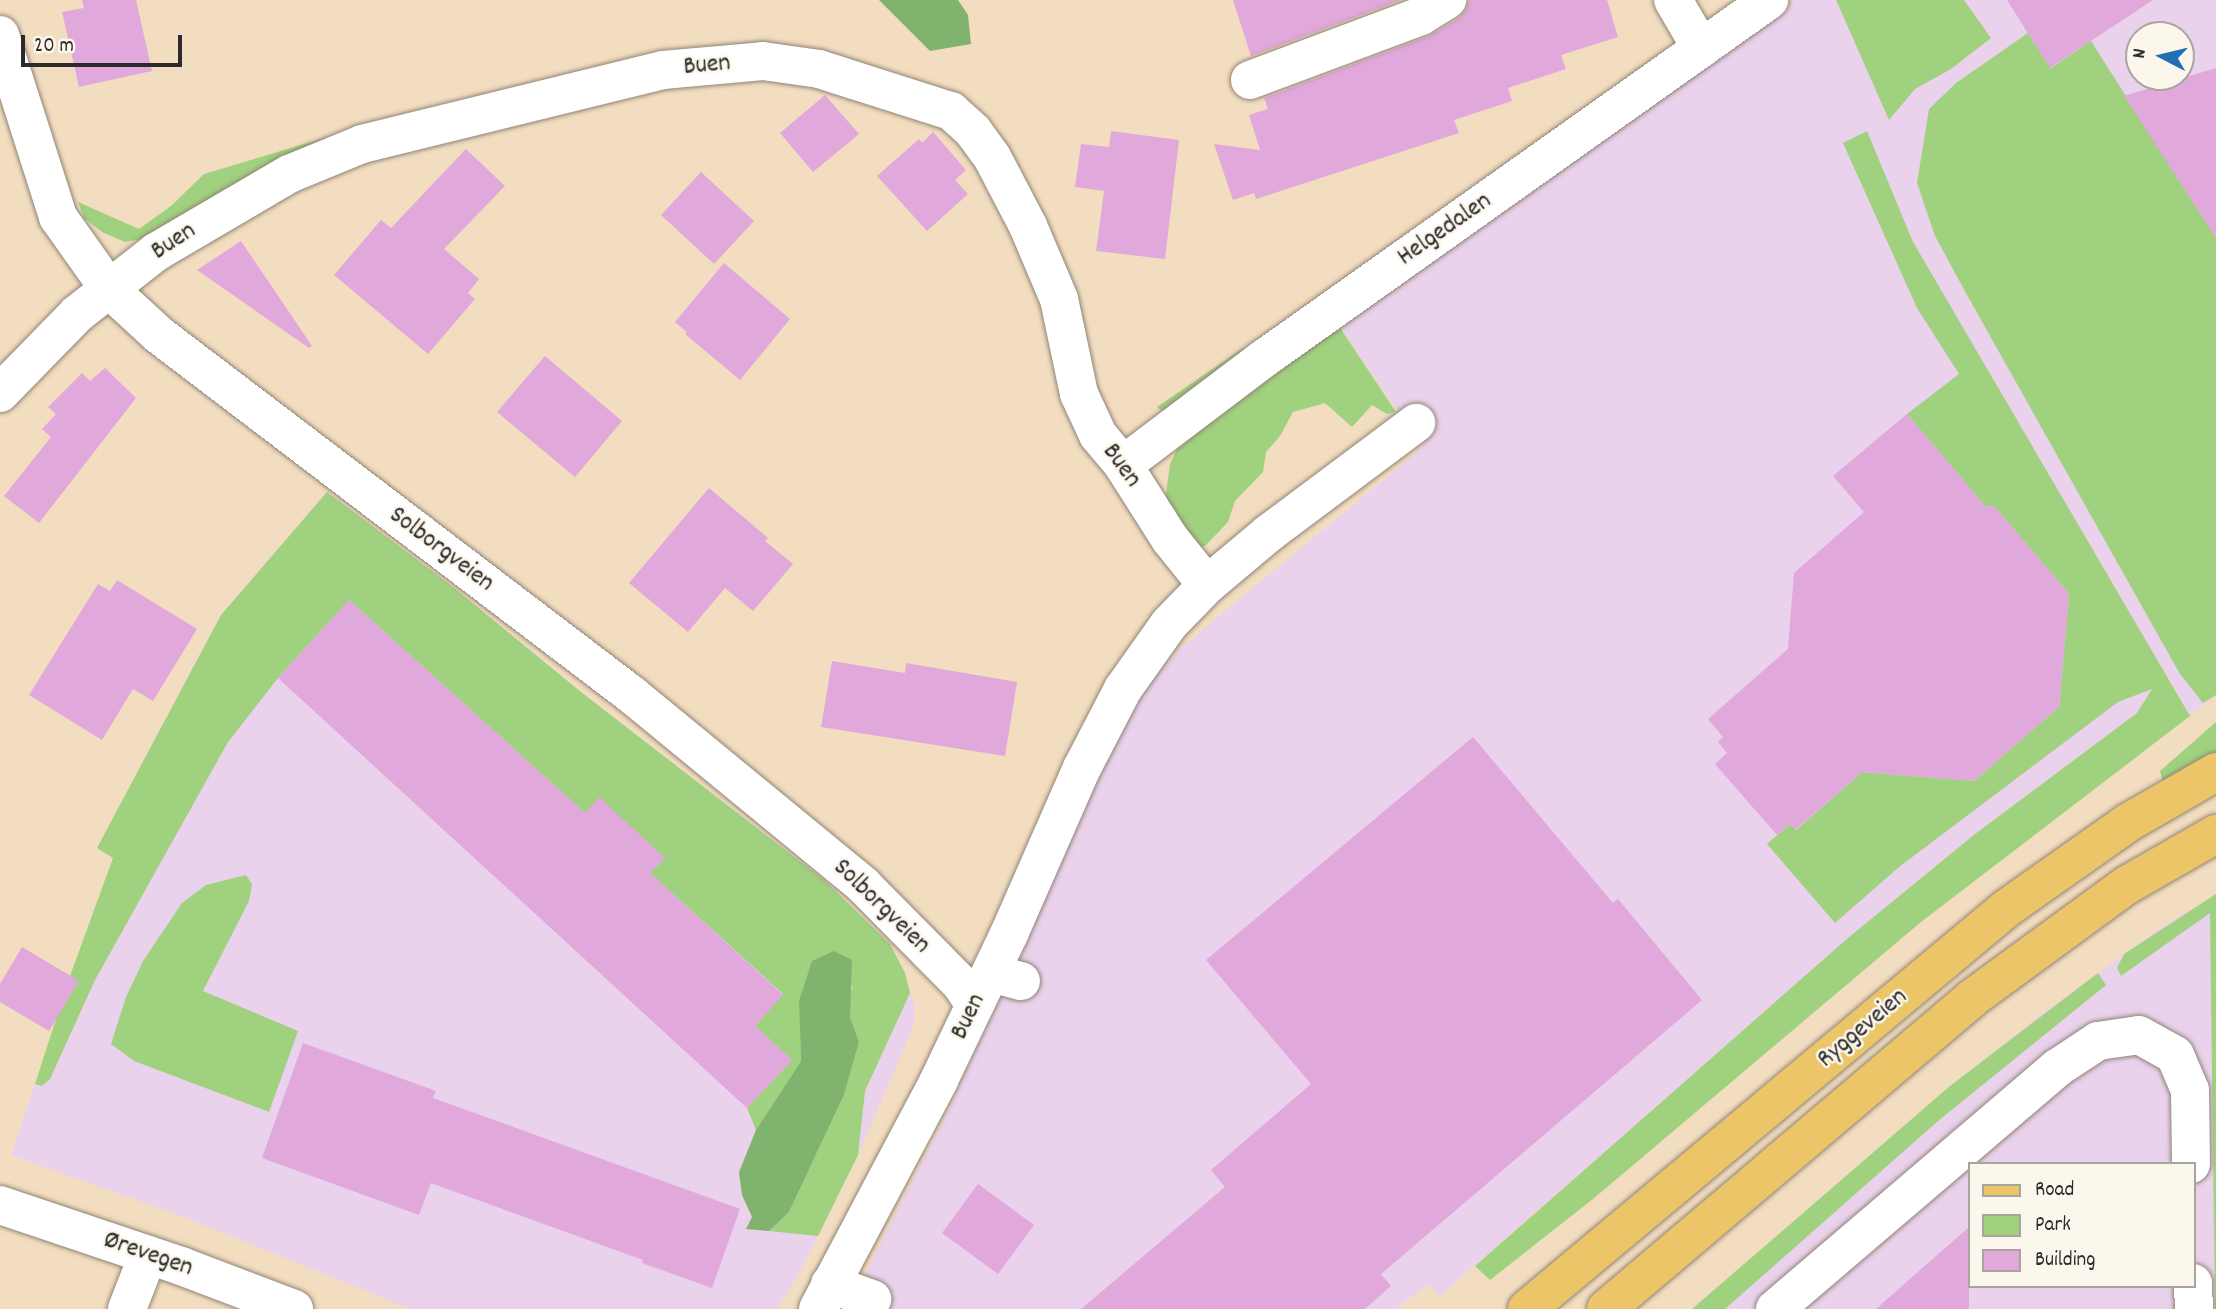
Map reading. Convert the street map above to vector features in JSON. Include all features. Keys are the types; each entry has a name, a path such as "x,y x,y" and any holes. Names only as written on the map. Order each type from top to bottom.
{"main road":[{"name":"Ryggeveien","path":"1527,1309 2007,908 2129,822 2216,772"},
{"name":"Ryggeveien","path":"1606,1309 1971,999 2127,886 2216,834"}],"street":[{"path":"1250,80 1421,16 1447,0"},
{"path":"1673,0 1701,48"},
{"name":"Helgedalen","path":"1123,465 1266,357 1769,0"},
{"name":"Solborgveien","path":"0,35 58,217 109,289 159,335 632,695 863,885 961,984 995,986"},
{"name":"Buen","path":"0,393 77,314 156,252 230,206 289,174 362,144 663,69 763,61 819,69 951,111 973,131 992,157 1028,226 1059,299 1079,394 1098,435 1123,465 1170,539 1207,585"},
{"name":"Buen","path":"824,1296 960,1071 1082,768 1123,689 1169,624 1207,585 1269,533 1416,423"},
{"path":"1775,1309 2057,1068 2098,1041 2139,1035 2175,1055 2190,1090 2192,1162"},
{"name":"Ørevegen","path":"0,1205 148,1255 294,1309"},
{"path":"127,1309 148,1255"},
{"path":"2193,1288 2194,1309"},
{"path":"824,1296 872,1299"}],"shaded area":[{"path":"1794,0 2216,0 2216,695 2190,716 2168,678 2148,693 2137,713 1975,834 1848,938 1440,1296 1428,1284 1396,1309 851,1309 872,1260 948,1112 1111,745 1136,698 1183,646 1423,447 1337,323"},
{"path":"327,492 453,587 581,692 824,880 890,944 905,973 915,1010 914,1025 858,1155 801,1271 777,1309 410,1309 184,1217 11,1155 113,858 97,848 221,615"},
{"path":"2216,894 2216,1309 1692,1309 1950,1087 2039,1016 2165,925"}],"green space":[{"path":"879,0 958,0 968,15 971,44 930,51"},
{"path":"1836,0 1964,0 1991,38 1951,69 1915,89 1889,120"},
{"path":"2028,33 2051,68 2091,41 2216,238 2216,695 2203,703 2180,674 1967,295 1935,236 1917,183 1929,109 1956,83"},
{"path":"1867,131 1913,242 2190,716 1921,922 1593,1199 1490,1280 1475,1266 1848,938 1975,834 2137,713 2152,689 2118,702 1899,867 1835,923 1767,844 1790,824 1796,830 1862,772 1974,781 2059,707 2069,594 1995,507 1985,506 1907,414 1959,374 1917,308 1843,143"},
{"path":"341,133 148,238 125,242 102,232 84,218 78,202 139,229 171,206 204,174"},
{"path":"1337,323 1396,412 1387,414 1372,405 1352,427 1325,403 1293,412 1280,436 1266,452 1263,472 1235,501 1228,522 1205,546 1194,549 1165,501 1170,464 1181,441"},
{"path":"1267,337 1165,414 1157,407 1240,350"},
{"path":"327,492 453,587 581,692 824,880 890,944 905,973 910,993 865,1091 858,1155 818,1236 769,1231 789,1212 844,1095 859,1042 850,1017 849,998 853,985 800,1028 801,1061 756,1130 747,1108 792,1060 755,1026 783,994 650,873 664,859 599,798 585,813 349,600 278,678 228,742 95,980 50,1079 42,1086 35,1084 57,1016 78,981 70,976 113,858 97,848 221,615"},
{"path":"2216,722 2216,752 2163,782 2160,771"},
{"path":"246,875 252,884 249,901 203,991 298,1031 269,1112 134,1061 111,1044 126,997 143,961 182,903 206,885"},
{"path":"2216,894 2215,1309 2210,913 2121,976 2117,968 2124,954"},
{"path":"834,951 852,960 850,1017 859,1042 844,1095 789,1212 769,1231 746,1229 752,1217 742,1195 739,1172 756,1130 801,1061 799,1001 812,961"},
{"path":"2098,973 2106,985 1938,1121 1725,1309 1692,1309 1950,1086"}],"building":[{"path":"82,0 136,0 152,71 79,87 62,12 84,8"},
{"path":"1233,0 1401,0 1251,56"},
{"path":"1469,0 1607,0 1618,37 1561,55 1566,69 1508,88 1512,101 1454,120 1459,133 1256,199 1254,193 1233,200 1214,144 1260,150 1249,115 1268,109 1264,98 1429,36 1459,18 1466,10"},
{"path":"2007,0 2153,0 2050,68"},
{"path":"2216,68 2216,238 2124,96 2140,91 2195,91 2195,74"},
{"path":"825,95 859,134 813,172 780,133"},
{"path":"1111,131 1179,140 1165,259 1096,251 1104,191 1075,187 1081,144 1109,147"},
{"path":"933,132 966,170 955,180 968,194 927,231 877,176 919,139 922,143"},
{"path":"466,149 505,186 444,249 479,279 468,293 475,299 428,354 334,275 381,220 391,228"},
{"path":"701,172 754,221 714,264 661,215"},
{"path":"241,241 312,346 309,348 197,270"},
{"path":"724,263 790,319 740,380 685,334 687,332 675,322"},
{"path":"545,356 622,421 575,477 497,412"},
{"path":"105,368 136,398 39,523 4,496 51,437 42,429 56,414 48,407 82,373 90,381"},
{"path":"1907,414 1985,506 1995,507 2069,594 2059,707 1974,781 1862,772 1795,830 1790,824 1777,835 1715,764 1727,753 1718,742 1723,737 1708,719 1788,649 1794,573 1864,512 1833,476"},
{"path":"709,488 768,538 765,541 793,564 753,611 725,588 688,632 629,583"},
{"path":"117,580 197,629 153,701 133,689 102,740 29,695 98,584 110,591"},
{"path":"349,600 585,813 599,797 665,858 650,873 783,995 755,1026 792,1060 747,1108 278,678"},
{"path":"832,661 905,673 906,663 1017,682 1005,756 821,727"},
{"path":"1473,737 1613,903 1618,899 1702,1000 1381,1274 1391,1286 1365,1309 1081,1309 1225,1187 1211,1170 1311,1084 1206,960"},
{"path":"22,947 79,981 49,1031 0,1002 0,984"},
{"path":"303,1043 436,1091 433,1098 740,1209 712,1288 431,1183 419,1215 262,1158"},
{"path":"978,1184 1034,1225 998,1274 942,1233"},
{"path":"1968,1228 1969,1309 1876,1309"}]}
